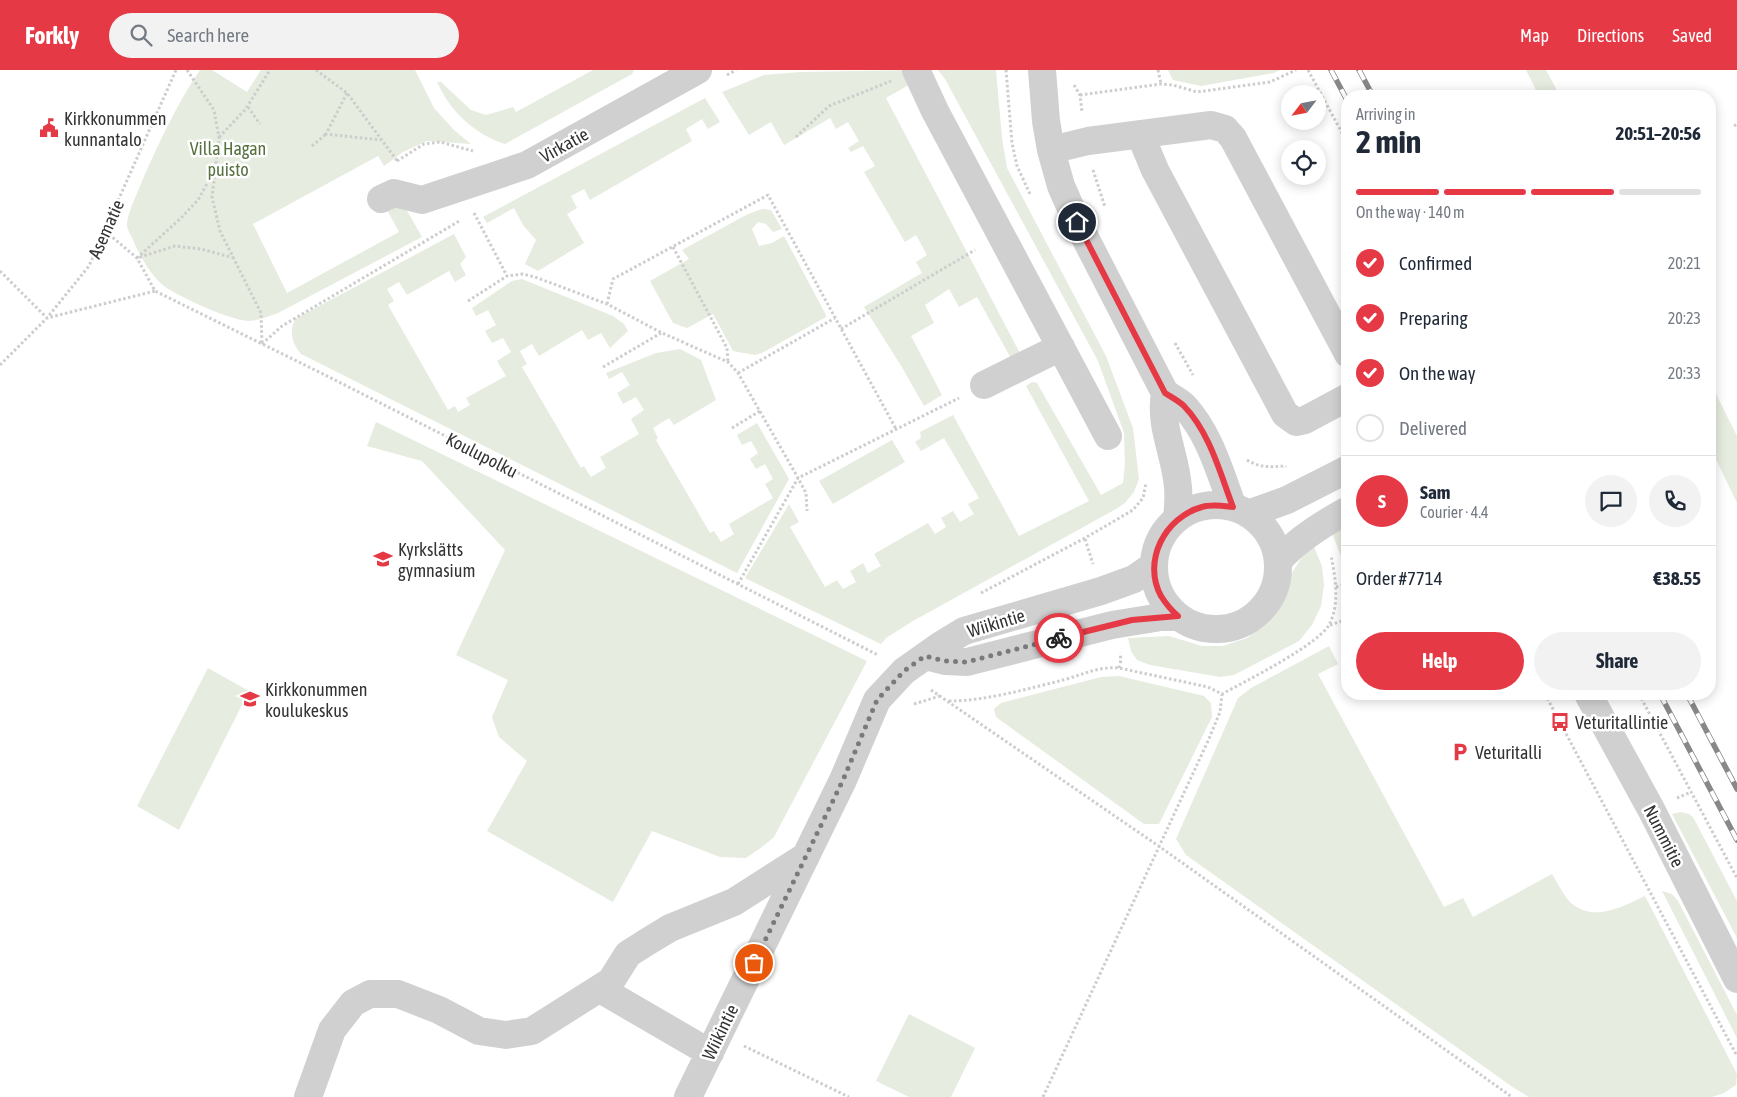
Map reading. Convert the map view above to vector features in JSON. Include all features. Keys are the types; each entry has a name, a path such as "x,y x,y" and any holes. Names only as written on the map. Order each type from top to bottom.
{"street":[{"name":"Virkatie","path":"422,200 527,165 660,79 698,70"},
{"path":"1042,70 1046,121 1051,150 1062,186 1077,222 1165,393 1183,405 1197,422 1241,511"},
{"path":"916,71 1108,436"},
{"path":"1051,150 1088,141 1211,125 1225,129 1233,138 1341,341"},
{"path":"1140,134 1155,170 1285,414 1296,422 1305,420 1341,401"},
{"path":"381,199 394,193 422,200"},
{"path":"984,385 1061,347"},
{"path":"1165,393 1163,404 1164,425 1178,488 1177,519"},
{"path":"1241,511 1287,500 1341,473"},
{"path":"1218,505 1241,511 1263,526 1273,543 1278,561 1278,577 1273,593 1265,607 1239,625 1224,629 1208,629 1192,625 1178,616 1160,594 1154,566 1157,548 1165,532 1177,519 1190,511 1204,506 1218,505"},
{"path":"1278,561 1292,545 1341,514"},
{"name":"Wiikintie","path":"688,1097 843,780 877,700 904,671 964,631 1101,591 1134,579 1154,566"},
{"name":"Wiikintie","path":"925,656 945,661 967,662 1125,622 1178,616"},
{"name":"Nummitie","path":"1591,700 1652,811 1737,979"},
{"path":"308,1097 332,1030 353,1003 370,994 398,994 440,1010 479,1031 506,1035 532,1032 612,981 628,954 670,928 734,902 806,856"},
{"path":"600,989 710,1053"}],"path":[{"name":"Asematie","path":"0,365 47,318 89,266 176,70"},
{"path":"187,70 214,110 219,138 212,197 220,231 261,314 262,344"},
{"path":"219,138 247,106 270,70"},
{"path":"316,70 347,93 397,161 422,200"},
{"path":"1006,70 1013,151 1017,166 1034,200"},
{"path":"1158,70 1162,84"},
{"path":"1080,96 1162,84 1197,92 1206,91 1270,82 1296,70"},
{"path":"1308,70 1341,131"},
{"path":"796,137 829,106 916,71"},
{"path":"1073,79 1080,96 1083,118"},
{"path":"312,146 326,134 347,93"},
{"path":"247,106 260,124"},
{"path":"326,134 381,140"},
{"path":"397,161 424,144 440,142 477,151"},
{"path":"137,258 198,200 215,168"},
{"path":"1093,168 1106,210"},
{"path":"607,304 613,279 768,195 896,429"},
{"path":"262,344 282,326 474,212 507,276"},
{"path":"0,271 47,318 155,291 137,258 105,231"},
{"path":"841,329 1002,235"},
{"path":"137,258 175,246 201,249 234,258"},
{"path":"673,247 727,348 728,362"},
{"path":"468,301 507,276 523,274 535,276 607,304 662,333 728,362 738,372 806,493 807,511"},
{"name":"Koulupolku","path":"155,291 879,656 884,651"},
{"path":"738,372 835,318"},
{"path":"602,367 662,333"},
{"path":"1172,336 1195,378"},
{"path":"738,584 798,478 984,385"},
{"path":"732,428 760,411"},
{"path":"1245,458 1257,466 1285,466 1288,473"},
{"path":"976,596 1133,510 1143,498 1146,478"},
{"path":"1085,538 1096,570"},
{"path":"1327,547 1336,587 1334,611 1330,625"},
{"path":"1336,587 1341,585"},
{"path":"1222,694 1311,643 1330,625 1341,621"},
{"path":"947,701 967,701 1021,690 1064,680 1106,666 1208,687 1222,694"},
{"path":"1043,1097 1208,741 1220,712 1222,694"},
{"path":"940,696 1160,847 1512,1097"},
{"path":"1548,700 1737,1056"},
{"path":"1642,700 1737,878"},
{"path":"736,1043 849,1097"}],"green space":[{"name":"Villa Hagan puisto","path":"200,70 212,70 247,92 261,70 415,70 434,108 454,130 471,144 427,141 403,152 384,166 378,156 253,224 287,293 399,232 386,208 401,200 422,237 278,313 248,321 229,317 181,296 164,286 146,266 127,227 127,220 131,209 155,153 176,110"},
{"path":"593,70 634,70 632,74 505,144 483,134 464,120 449,103 437,82 441,82 471,110 486,115 513,107 516,112"},
{"path":"912,70 914,82 886,98 1022,357 1013,362 977,297 959,307 949,289 925,305 934,323 911,336 942,395 924,406 864,307 922,273 916,262 927,255 916,235 905,242 864,172 875,166 863,146 851,152 848,148 859,141 848,122 836,129 830,118 784,145 771,122 749,135 722,92 764,75 800,72"},
{"path":"938,70 996,70 1002,138 1007,168 1106,356 1133,428 1139,479 1134,492 1125,503 1116,509 913,621 886,638 881,644 745,578 789,504 799,522 790,527 825,587 837,580 843,589 856,582 850,571 863,563 868,573 881,566 874,554 928,523 935,534 946,527 941,518 953,511 960,522 974,514 968,504 979,498 944,438 921,451 915,442 921,438 920,432 953,415 1019,536 1089,501 1026,386 1032,382 1037,383 1101,495 1123,483 1125,464 1124,433 1098,361 945,79"},
{"path":"1168,70 1280,70 1274,73 1201,86 1173,80"},
{"path":"1526,70 1546,70 1557,90 1536,90"},
{"path":"705,98 720,122 708,129 702,119 686,129 692,141 590,200 584,189 571,196 577,208 567,214 584,243 538,271 525,264 536,240 523,225 514,208 487,223 483,217"},
{"path":"762,209 771,210 782,229 773,232 766,224 758,222 752,229 759,246 772,243 784,236 826,317 762,353 755,355 733,351 713,314 687,328 673,323 650,281 689,259 682,250 748,214"},
{"path":"454,234 466,257 460,264 466,275 455,282 449,271 407,295 399,282 387,289 394,301 388,305 448,410 455,406 458,412 470,405 466,398 506,376 497,361 511,352 503,338 492,343 485,331 496,325 488,310 476,316 472,308 512,281 522,279 613,316 624,324 628,331 610,348 601,333 588,340 582,330 539,356 532,344 520,351 527,364 522,367 581,468 584,466 591,477 606,468 600,457 639,434 631,419 644,410 636,397 623,404 617,393 630,385 622,372 609,379 606,373 656,353 680,349 701,360 716,400 674,425 669,418 653,428 658,438 656,440 710,533 714,531 721,542 734,534 729,524 773,498 765,484 773,479 765,464 756,469 750,459 758,453 751,441 742,445 737,435 757,423 789,479 737,573 301,354 295,346 292,328 295,319"},
{"path":"1716,394 1737,436 1737,503 1716,459"},
{"path":"376,422 867,661 774,837 746,858 720,857 652,831 613,902 487,831 527,761 499,737 492,717 508,680 456,655 505,550 422,461 367,446"},
{"path":"892,440 905,462 833,504 819,481"},
{"path":"1341,527 1341,557 1332,533"},
{"path":"1314,547 1322,566 1324,585 1321,606 1312,625 1299,641 1234,675 1220,677 1150,665 1137,660 1131,651 1128,638 1169,636 1202,646 1223,646 1247,638 1264,626 1279,609 1292,573 1302,557"},
{"path":"1329,646 1338,664 1318,674 1444,907 1463,898 1473,917 1552,874 1572,904 1590,912 1608,911 1645,896 1737,1074 1736,1085 1724,1093 1712,1097 1529,1097 1186,855 1176,839 1238,698 1251,688"},
{"path":"208,668 249,691 179,830 137,806"},
{"path":"1119,676 1204,696 1211,703 1212,717 1159,824 1144,824 996,717 994,709 1001,703 1101,677"},
{"path":"1681,812 1693,817 1737,901 1737,938 1672,814"},
{"path":"1662,891 1672,894 1678,901 1737,1015 1737,1038"},
{"path":"909,1014 975,1048 951,1097 909,1097 876,1081"}],"railway":[{"path":"1331,70 1342,90"},
{"path":"1359,70 1370,90"},
{"path":"1663,700 1737,840"},
{"path":"1690,700 1737,789"}],"way so far":[{"path":"754,963 843,780 877,700 904,671 925,656 945,661 967,662 1059,638"}],"place":[{"name":"Kirkkonummen kunnantalo","path":"49,128"},
{"name":"Kyrkslätts gymnasium","path":"383,559"},
{"name":"Kirkkonummen koulukeskus","path":"250,699"},
{"name":"Veturitallintie","path":"1560,722"},
{"name":"Veturitalli","path":"1460,752"}],"route":[{"path":"1059,638 1132,620 1178,616 1160,594 1156,580 1154,566 1157,548 1165,532 1177,519 1190,511 1204,506 1233,507 1211,450 1197,422 1183,405 1165,393 1077,222"}]}
